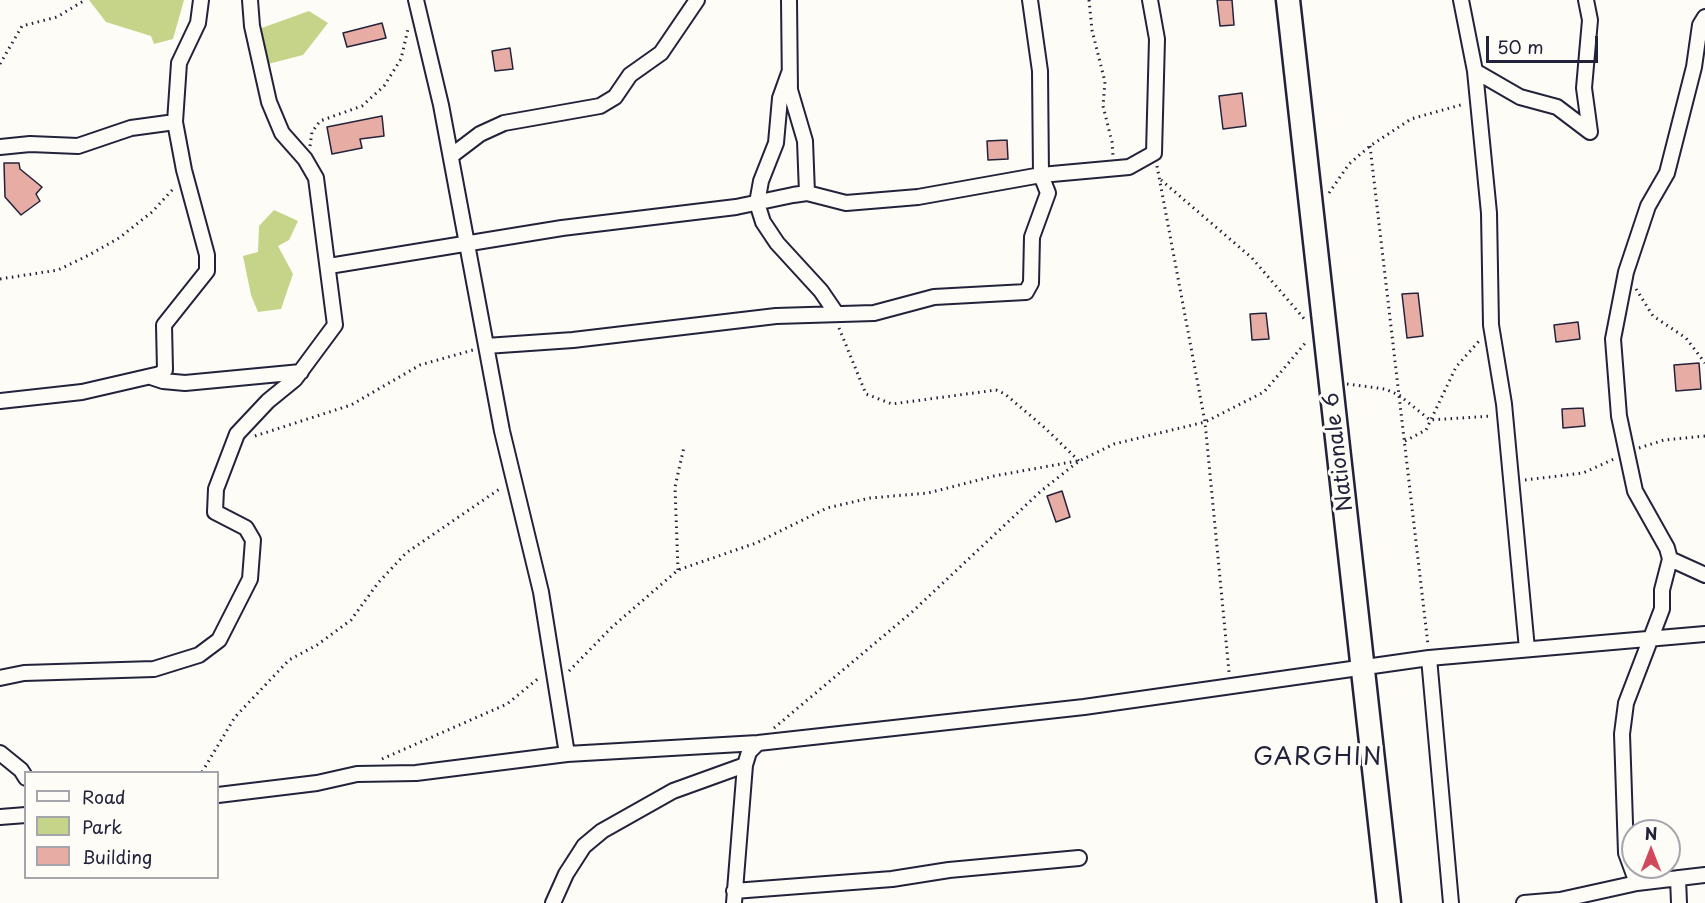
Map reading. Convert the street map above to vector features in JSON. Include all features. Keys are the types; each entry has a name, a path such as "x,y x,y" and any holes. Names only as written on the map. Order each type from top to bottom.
{"main road":[{"name":"Nationale 6","path":"1288,0 1312,216 1319,323 1330,382 1364,666 1389,903"}],"street":[{"path":"0,401 82,392 152,377 165,370 163,335 167,318 204,279 207,271 207,255 184,170 175,122 179,63 198,23 201,0"},
{"path":"0,678 24,673 154,669 199,655 219,640 250,579 253,540 246,528 215,512 216,489 237,434 301,372 334,325 329,266 316,178 305,159 282,133 269,102 252,26 250,0"},
{"path":"416,0 451,156 465,243 486,346 529,534 553,661 567,754"},
{"path":"451,156 480,134 504,123 600,106 615,97 630,75 661,53 696,0"},
{"path":"789,0 789,74 792,97 805,141 807,193"},
{"path":"486,346 573,340 776,316 874,313 934,297 1026,292 1031,283 1032,237 1047,200 1046,185 1041,175 1040,71 1030,0"},
{"path":"329,266 465,243 757,203 807,193 846,203 918,197 1041,175 1111,170 1139,164 1154,153 1156,39 1150,0"},
{"path":"1461,0 1475,71 1490,213 1491,325 1504,404 1503,416 1512,482 1527,649"},
{"path":"1475,71 1520,98 1557,107 1590,132 1584,88 1590,20 1586,0"},
{"path":"1637,883 1626,853 1622,734 1626,704 1662,609 1662,590 1670,559 1667,548 1635,491 1618,416 1613,339 1626,273 1648,206 1667,173 1686,90 1694,67 1700,26 1705,17"},
{"path":"789,74 780,98 774,150 761,181 757,203 763,222 777,243 821,291 836,313"},
{"path":"0,147 30,144 78,146 130,128 175,122"},
{"path":"152,377 185,383 301,372"},
{"path":"1670,559 1705,574"},
{"path":"219,795 317,783 357,774 416,773 567,754 758,743 1084,707 1429,658 1705,634"},
{"path":"1429,658 1451,903"},
{"path":"758,743 749,752 745,765 734,897 1079,858"},
{"path":"0,753 24,775"},
{"path":"553,903 566,874 584,846 602,831 673,791 745,765"},
{"path":"0,817 24,815"},
{"path":"1681,878 1705,875"},
{"path":"1524,903 1560,902 1637,883 1670,879"},
{"path":"1678,879 1679,903"}],"path":[{"path":"0,64 22,26 57,17 85,0"},
{"path":"1089,0 1092,30 1105,82 1103,106 1113,142 1111,170"},
{"path":"305,159 312,132 320,121 362,106 384,86 401,59 409,23"},
{"path":"1312,216 1349,164 1370,146 1411,119 1432,111 1477,101"},
{"path":"1370,146 1429,658"},
{"path":"1154,153 1205,422 1230,686"},
{"path":"0,279 58,270 119,238 152,212 174,189 184,170"},
{"path":"758,743 778,723 912,612 1041,491 1079,461 1114,444 1205,422 1264,392 1295,358 1319,323 1288,303 1252,258 1160,179"},
{"path":"1626,273 1653,316 1686,338 1705,363"},
{"path":"836,313 840,336 866,394 892,404 996,390 1005,394 1045,428 1079,461"},
{"path":"1404,441 1426,430 1456,367 1491,325"},
{"path":"245,439 351,405 420,365 486,346"},
{"path":"1330,382 1385,389 1399,395 1430,420 1503,416"},
{"path":"1512,482 1583,473 1627,453 1664,440 1705,436"},
{"path":"678,570 675,487 684,447"},
{"path":"556,684 612,627 678,570 756,543 826,508 870,498 928,493 994,476 1079,461"},
{"path":"203,771 235,717 289,660 351,620 378,583 406,553 515,479"},
{"path":"380,760 507,704 535,683 553,661"}],"green space":[{"path":"89,0 184,0 173,39 154,44 151,36 106,22"},
{"path":"309,11 328,23 303,55 268,64 255,52 259,29"},
{"path":"274,210 298,221 289,240 278,246 293,274 281,309 258,312 251,295 243,256 258,252 259,226"}],"building":[{"path":"1217,0 1232,0 1234,25 1220,26"},
{"path":"382,23 386,38 347,47 343,33"},
{"path":"510,48 513,69 495,71 492,51"},
{"path":"1242,93 1246,126 1223,129 1219,96"},
{"path":"382,116 384,136 360,139 362,148 332,154 327,127"},
{"path":"1007,140 1008,159 988,160 987,141"},
{"path":"4,163 19,163 20,169 42,187 36,194 40,201 21,215 5,197"},
{"path":"1418,293 1423,336 1407,338 1402,294"},
{"path":"1266,313 1269,339 1252,340 1250,314"},
{"path":"1578,322 1580,339 1556,342 1554,325"},
{"path":"1699,363 1701,389 1676,391 1674,365"},
{"path":"1583,408 1585,426 1563,428 1562,409"},
{"path":"1062,491 1070,517 1056,522 1047,496"}],"district":[{"name":"GARGHIN","path":"1318,758"}]}
